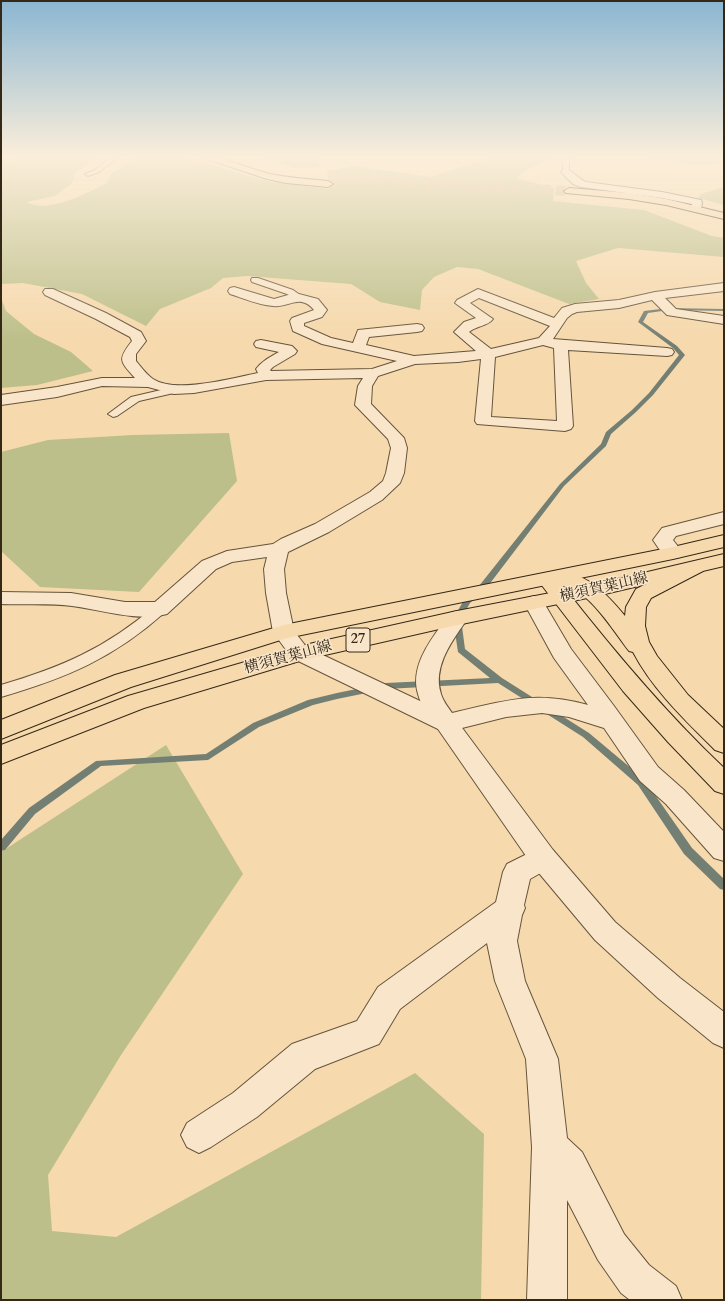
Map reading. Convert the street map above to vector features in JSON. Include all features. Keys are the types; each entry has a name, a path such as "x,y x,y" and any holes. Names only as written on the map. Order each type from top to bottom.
{"main road":[{"name":"横須賀葉山線","path":"1,730 123,681 292,642 547,579 724,541"},
{"name":"横須賀葉山線","path":"1,755 292,642 457,618 592,591 724,560"},
{"path":"648,660 638,642 634,626 636,607 643,594 696,567"},
{"path":"547,579 566,579 580,584 592,591 680,701 724,744"},
{"path":"547,579 605,654 650,708 724,784"}],"street":[{"path":"544,341 552,333 562,316 567,311 575,308 619,304 655,296 724,287"},
{"path":"234,291 274,303 295,297 314,302 321,310 317,314 297,321 298,328 327,341 414,360 458,358 488,354 544,341 561,345 668,352"},
{"path":"49,292 101,316 136,335 139,341 129,354 129,362 149,383"},
{"path":"488,354 461,332 469,325 486,319 461,303 478,294 557,324"},
{"path":"655,296 672,312 724,320"},
{"path":"358,348 363,333 417,328"},
{"path":"261,344 287,349 290,351 268,364 263,369 266,376"},
{"path":"488,354 483,420 565,426 561,345"},
{"path":"1,400 57,392 102,382 149,383 174,390 194,390 266,376 373,373 414,360"},
{"path":"1,598 71,599 125,609 160,609 210,565 227,557 279,549 288,543 322,528 376,496 391,483 397,466 399,448 396,438 363,405 365,386 373,373"},
{"path":"673,553 663,540 669,532 724,518"},
{"path":"279,549 274,569 276,593 292,642 446,723 509,709 542,705 570,709 613,722"},
{"path":"534,603 562,653 649,774 675,797 724,850"},
{"path":"457,618 433,656 428,672 429,692 446,723 542,858 604,931 669,988 724,1032"},
{"path":"542,858 517,872 511,908 502,941 510,981 542,1059 550,1147 547,1300"},
{"path":"198,1135 245,1105 304,1056 368,1033 389,998 511,908"},
{"path":"550,1147 569,1165 611,1246 635,1279 662,1300"}],"lane":[{"path":"255,280 296,294 295,297"},
{"path":"114,414 135,399 174,390"},
{"path":"1,691 43,678 98,654 136,629 160,609"}],"green space":[{"path":"1,218 664,218 712,236 724,238 724,257 618,248 576,261 586,283 599,299 569,304 478,269 457,267 434,277 422,290 420,310 380,302 351,284 247,276 223,278 211,288 160,309 146,326 82,294 23,283 1,284"},
{"path":"1,298 6,311 34,334 71,352 93,371 37,385 1,388"},
{"path":"229,433 237,481 139,592 40,587 1,551 1,452 48,440 133,435"},
{"path":"166,745 243,874 121,1055 48,1175 52,1231 116,1237 415,1073 484,1134 481,1300 1,1300 1,852"}],"waterway":[{"path":"499,680 461,650 457,619 467,602 482,588 562,485 604,445 608,433 651,394 682,355 675,347 640,322 646,312 669,309 724,310"},
{"path":"1,847 32,811 99,763 208,757 256,725 311,702 337,696 386,686 499,680"},
{"path":"499,680 586,735 641,782 688,851 724,886"}]}
